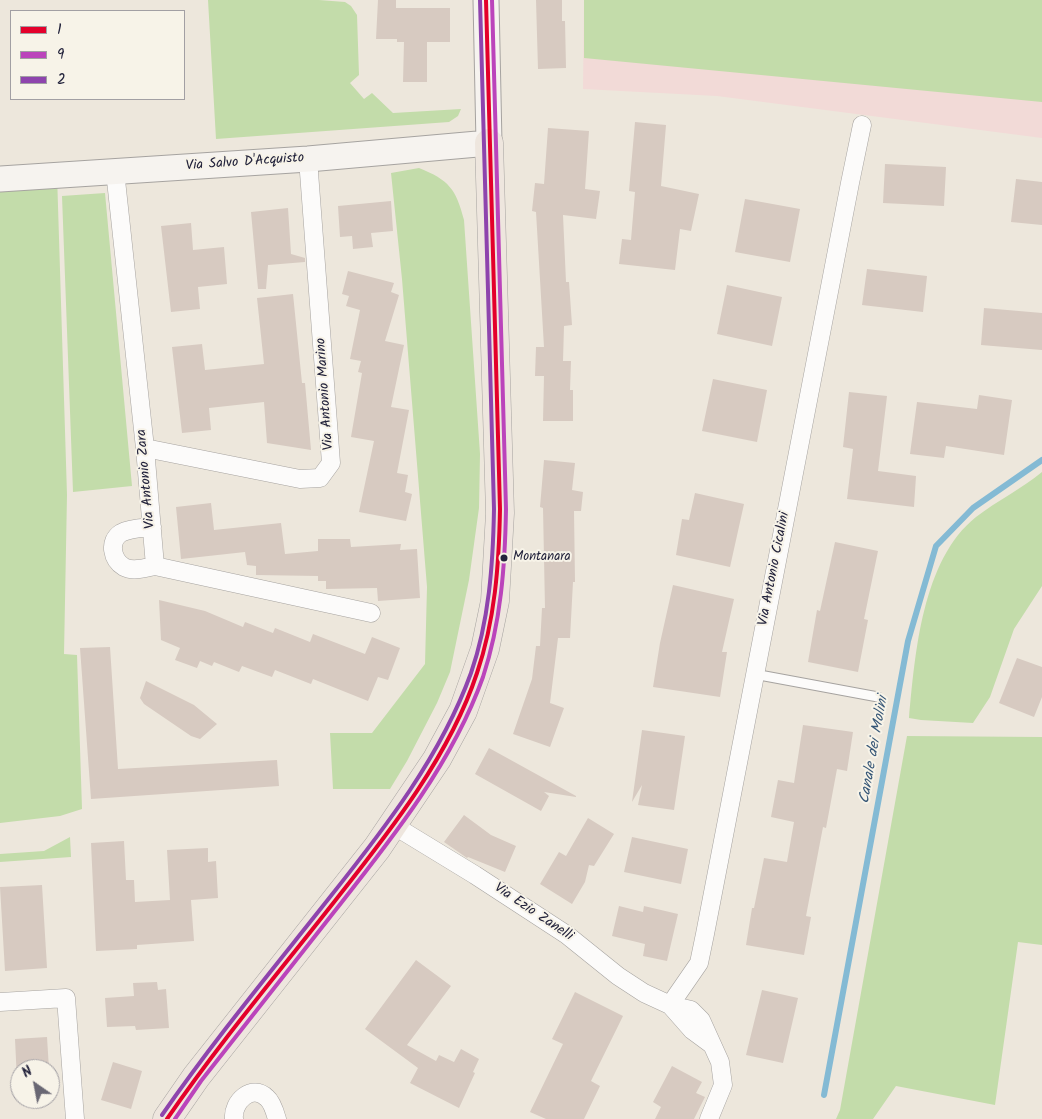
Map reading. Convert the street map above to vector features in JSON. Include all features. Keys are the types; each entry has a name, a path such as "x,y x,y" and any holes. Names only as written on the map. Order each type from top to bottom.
{"main road":[{"path":"170,1118 196,1077 393,826 437,759 463,711 485,648 495,601 500,514 489,142"}],"street":[{"path":"486,0 489,142"},
{"name":"Via Antonio Cicalini","path":"670,1005 699,963 862,125"},
{"name":"Via Salvo D'Acquisto","path":"0,180 308,159 489,142"},
{"name":"Via Antonio Marino","path":"145,448 300,479 320,478 331,463 308,159"},
{"name":"Via Antonio Zara","path":"115,171 145,448 155,566"},
{"path":"152,527 131,529 119,534 114,541 113,550 116,560 124,567 135,570 155,566 371,613"},
{"name":"Via Ezio Zanelli","path":"393,826 475,875 567,935 618,976 644,994 670,1005"},
{"path":"0,1002 66,998 75,1119"},
{"path":"670,1005 692,1030 713,1046 720,1062 723,1085 709,1119"},
{"path":"234,1119 235,1106 240,1099 250,1093 256,1093 262,1094 269,1099 277,1119"}],"lane":[{"path":"754,674 878,697"}],"shaded area":[{"path":"584,0 1042,0 1042,138 717,96 583,89"}],"green space":[{"path":"208,0 319,0 345,2 351,6 357,15 359,75 350,83 364,99 372,93 393,113 461,109 458,116 449,122 216,139"},
{"path":"584,0 1042,0 1042,102 584,58"},
{"path":"419,168 438,177 450,187 458,200 464,220 480,454 479,508 469,580 450,672 437,703 407,761 390,789 333,789 330,733 372,733 425,664 427,587 402,279 391,173"},
{"path":"57,174 67,495 64,654 77,655 82,809 60,816 0,823 0,178"},
{"path":"105,193 132,486 73,492 62,196"},
{"path":"1042,472 1042,586 1014,629 990,697 973,723 909,718 914,666 924,610 944,558 958,535 976,517"},
{"path":"907,736 1042,737 1042,945 1018,942 995,1105 896,1086 873,1119 836,1119 840,1110"},
{"path":"70,837 71,857 0,862 0,854 44,851"}],"building":[{"path":"378,0 396,0 396,8 450,8 450,42 427,42 427,82 403,82 404,42 397,42 397,39 376,39"},
{"path":"536,0 562,0 562,21 565,21 566,68 538,69"},
{"path":"635,122 666,125 661,186 699,194 691,231 680,229 675,270 619,264 622,239 631,240 635,192 629,191"},
{"path":"548,128 589,131 585,189 600,191 596,219 563,215 566,282 569,282 572,325 564,326 563,361 571,361 570,390 573,390 573,421 543,421 544,376 535,376 536,347 544,347 536,212 532,211 535,183 544,184"},
{"path":"885,164 946,167 944,206 883,203"},
{"path":"1016,179 1042,182 1042,225 1011,222"},
{"path":"745,199 800,209 790,262 735,252"},
{"path":"391,201 393,231 371,233 373,247 353,249 352,236 340,237 338,206"},
{"path":"288,208 291,254 305,258 305,262 268,265 266,289 258,289 251,212"},
{"path":"191,223 193,250 224,247 227,284 198,287 200,309 171,312 161,226"},
{"path":"867,269 927,276 923,312 862,305"},
{"path":"348,271 394,283 391,292 399,295 385,341 404,345 391,407 409,410 397,473 408,475 405,492 412,494 406,521 359,512 374,441 351,437 362,373 358,372 361,361 350,359 360,310 346,306 349,296 342,294"},
{"path":"727,285 782,297 772,346 717,334"},
{"path":"293,294 302,383 305,383 311,450 267,443 264,402 209,408 211,430 182,433 172,347 202,344 205,370 264,364 257,298"},
{"path":"984,308 1042,313 1042,350 981,345"},
{"path":"713,379 767,390 757,442 702,431"},
{"path":"849,392 887,396 878,471 916,476 914,507 847,499 853,449 843,447"},
{"path":"979,395 1012,400 1004,455 946,446 944,458 910,454 917,402 977,409"},
{"path":"544,460 575,463 572,490 583,492 581,511 574,511 575,582 573,582 570,638 558,638 550,703 564,708 550,747 513,734 532,679 536,646 540,646 542,608 545,608 543,508 540,507"},
{"path":"695,493 744,504 730,567 676,555 682,519 689,520"},
{"path":"211,503 214,530 281,523 285,554 318,551 318,539 350,539 351,547 401,544 400,550 417,549 420,598 378,601 377,588 326,589 326,581 318,581 318,576 256,575 256,566 247,565 245,552 181,559 176,507"},
{"path":"835,542 878,551 864,619 868,620 858,672 808,662 817,610 820,611"},
{"path":"673,585 734,599 722,652 727,652 720,697 653,687 660,643"},
{"path":"159,600 205,611 243,627 245,622 273,633 275,628 310,642 313,634 365,654 372,637 400,648 388,680 378,677 368,701 313,679 311,684 275,670 272,677 242,666 239,672 214,662 212,666 200,661 197,668 175,660 180,648 161,640"},
{"path":"110,647 118,769 277,760 279,786 91,799 80,648"},
{"path":"1017,658 1042,667 1042,697 1034,717 999,703"},
{"path":"146,681 194,705 217,724 200,739 191,736 144,704 140,698"},
{"path":"803,725 853,732 847,771 837,769 826,828 823,827 806,916 811,917 804,955 746,945 752,908 754,908 764,858 787,862 794,822 771,817 778,780 794,783"},
{"path":"642,730 685,736 674,810 638,805 642,785 632,802"},
{"path":"489,748 576,797 544,792 549,796 541,811 475,774"},
{"path":"464,815 491,835 516,846 505,872 467,858 444,842"},
{"path":"588,818 614,834 594,866 589,865 585,882 572,904 540,884 559,852 566,856"},
{"path":"632,837 688,849 681,884 624,872"},
{"path":"124,841 126,880 134,880 135,902 170,900 167,850 208,848 208,862 216,861 218,898 191,900 194,941 137,945 137,949 96,951 91,843"},
{"path":"42,885 47,968 5,971 0,887"},
{"path":"619,906 643,912 644,906 678,914 667,961 643,956 645,944 612,936"},
{"path":"416,960 451,986 407,1045 436,1061 439,1055 454,1062 461,1049 479,1059 473,1072 475,1073 459,1108 410,1083 418,1068 365,1029"},
{"path":"157,982 158,990 166,989 169,1028 136,1030 135,1026 107,1027 105,998 134,996 133,983"},
{"path":"762,990 798,998 783,1063 746,1055"},
{"path":"575,992 623,1016 591,1081 600,1086 584,1119 546,1119 530,1112 563,1044 552,1039"},
{"path":"47,1037 48,1059 16,1059 15,1039"},
{"path":"113,1062 142,1071 131,1109 101,1100"},
{"path":"672,1066 702,1082 696,1093 705,1097 694,1119 655,1119 661,1107 653,1102"}],"waterway":[{"name":"Canale dei Molini","path":"824,1095 908,641 936,546 973,508 1042,460"}],"transit line":[{"name":"2","path":"162,1115 223,1032 391,818 428,762 444,733 459,704 477,653 489,592 493,551 494,509 480,0"},
{"name":"1","path":"167,1119 229,1034 338,897 417,791 451,733 465,703 483,653 495,592 499,551 500,509 486,0"},
{"name":"9","path":"175,1119 201,1081 377,857 418,800 455,740 483,677 489,656 501,594 505,552 506,509 492,0"}],"place":[{"name":"Montanara","path":"504,558"}]}
